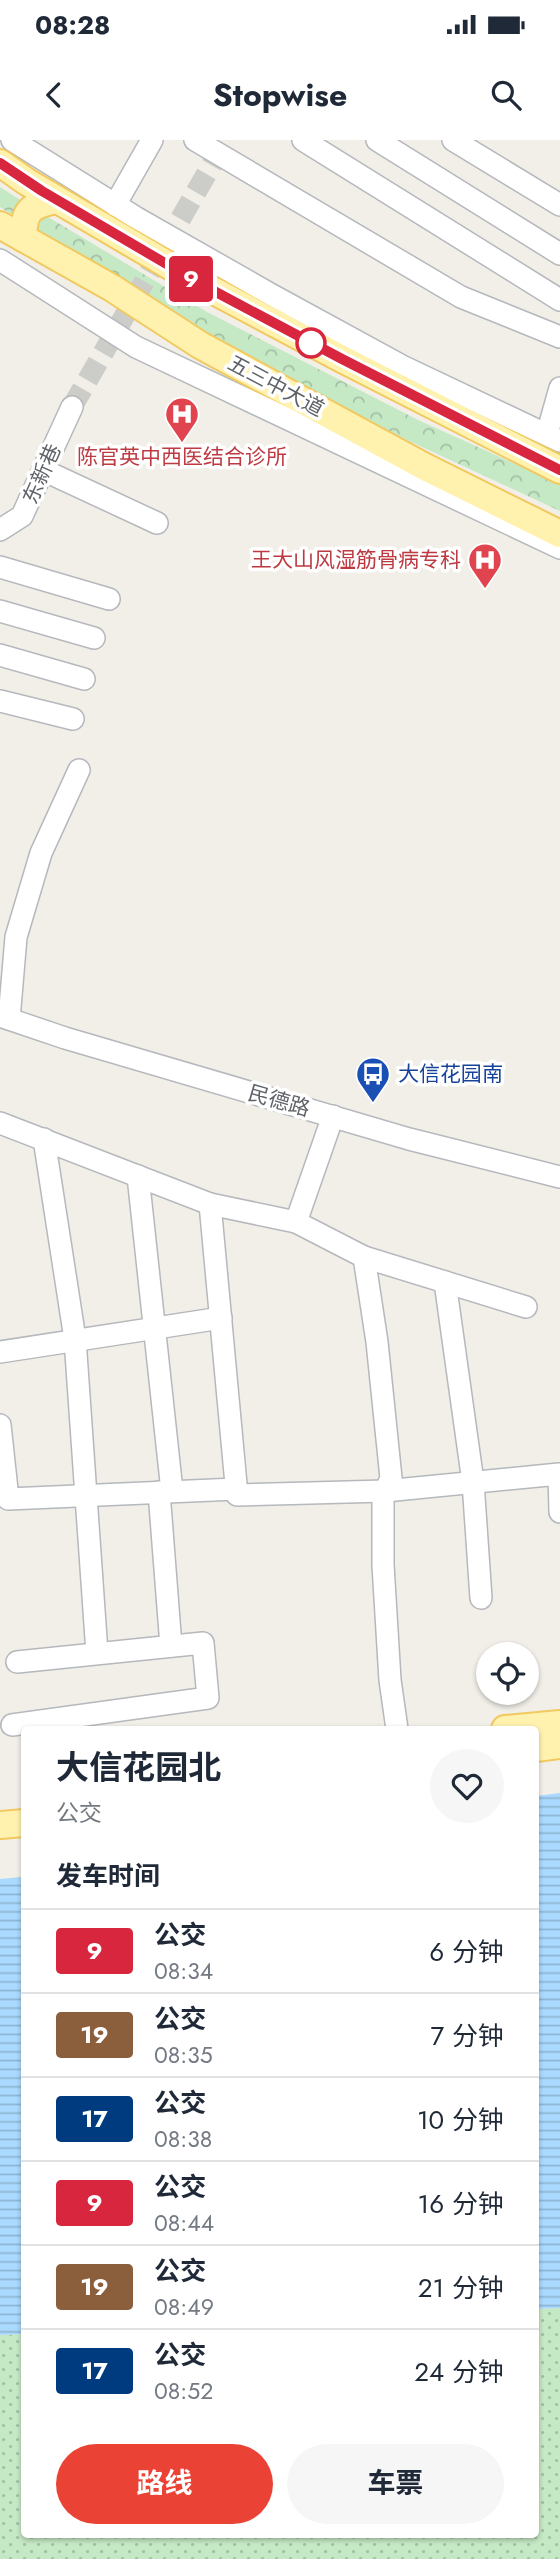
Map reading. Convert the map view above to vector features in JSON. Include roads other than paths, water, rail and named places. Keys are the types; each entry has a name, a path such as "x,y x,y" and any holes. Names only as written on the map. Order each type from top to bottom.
{"main road":[{"path":"0,163 57,200 199,283 560,470"},
{"path":"23,238 26,215 33,206 57,200"},
{"name":"五三中大道","path":"0,225 112,288 200,345 425,467 560,534"},
{"path":"538,1726 560,1724"},
{"path":"539,1748 560,1745"},
{"path":"0,1807 21,1806"},
{"path":"0,1825 21,1823"}],"street":[{"path":"12,140 115,205 272,295 402,366 554,438 560,388"},
{"path":"115,205 152,140"},
{"path":"195,140 461,297 560,337"},
{"path":"303,140 560,300"},
{"path":"376,140 560,254"},
{"path":"453,140 560,205"},
{"path":"0,260 135,346 560,548"},
{"name":"东新巷","path":"0,530 22,516 72,407"},
{"path":"43,470 157,523"},
{"path":"0,568 109,599"},
{"path":"0,611 94,638"},
{"path":"0,655 84,679"},
{"path":"0,701 73,719"},
{"path":"5,1017 16,937 41,853 79,770"},
{"name":"民德路","path":"5,1017 78,1042 333,1116 560,1177"},
{"path":"296,1222 333,1116"},
{"path":"0,1123 211,1204 296,1222 364,1257 526,1307"},
{"path":"44,1139 75,1339 97,1653"},
{"path":"138,1176 154,1328 165,1492 171,1646"},
{"path":"211,1204 237,1495 386,1491 559,1474 560,1512"},
{"path":"364,1257 377,1342 391,1478 383,1496 383,1565 390,1680 397,1726"},
{"path":"445,1282 473,1482 481,1598"},
{"path":"0,1352 221,1318"},
{"path":"0,1425 8,1499 236,1489"},
{"path":"12,1725 208,1698 203,1643 17,1662"}],"water":[{"path":"560,1793 560,2308 539,2309 539,1796"},
{"path":"21,1877 21,2334 0,2335 0,1879"}],"tunnel":[{"path":"72,407 218,154"}],"place":[{"name":"陈官英中西医结合诊所","path":"182,444"},
{"name":"王大山风湿筋骨病专科","path":"485,590"},
{"name":"大信花园南","path":"373,1104"}]}
